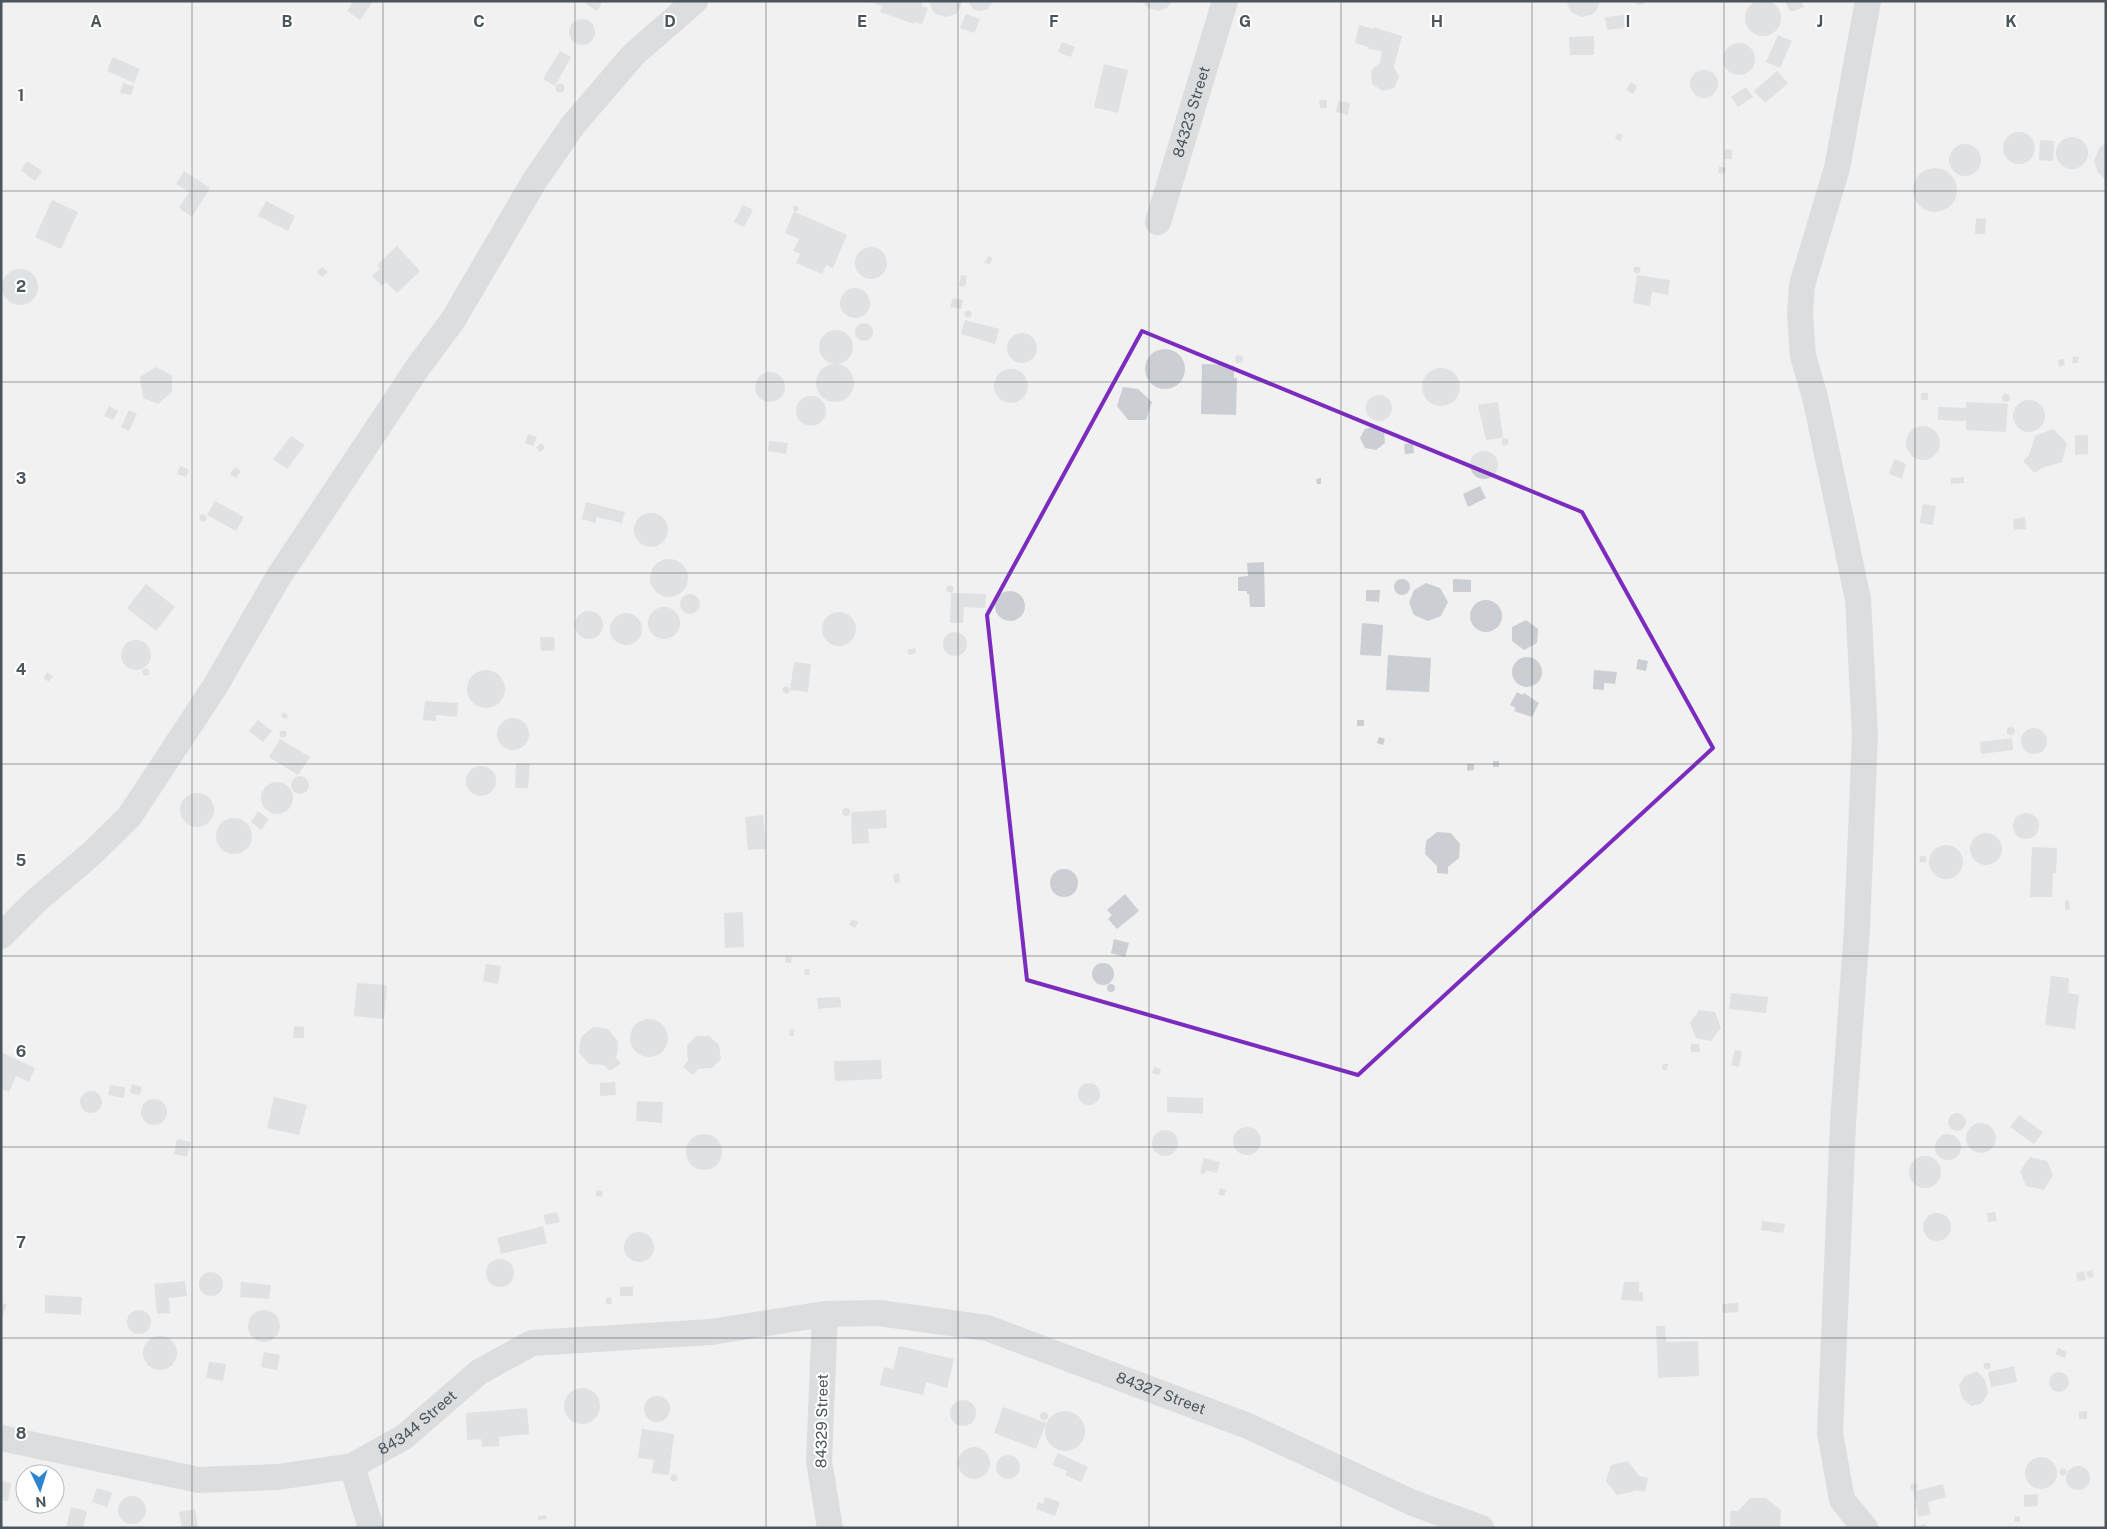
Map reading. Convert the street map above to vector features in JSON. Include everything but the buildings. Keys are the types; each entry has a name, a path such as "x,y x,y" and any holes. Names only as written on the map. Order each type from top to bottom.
{"street":[{"path":"1,936 37,900 90,855 129,817 214,688 279,576 418,367 453,320 535,180 573,125 634,54 695,1"},
{"name":"84323 Street","path":"1158,222 1225,1"},
{"path":"1842,1528 1842,1500 1830,1433 1843,1133 1857,928 1866,735 1858,599 1815,396 1803,356 1800,313 1802,285 1837,168 1868,1"},
{"name":"84344 Street","path":"1,1438 199,1480 278,1477 352,1466 404,1437 479,1372 532,1343 711,1332 825,1314"},
{"name":"84329 Street","path":"825,1314 819,1461 830,1528"},
{"name":"84327 Street","path":"825,1314 879,1314 987,1328 1248,1426 1414,1503 1481,1528"},
{"path":"352,1466 371,1528"},
{"path":"1842,1500 1865,1528"}],"highlighted area":[{"path":"1142,331 1582,512 1713,748 1358,1075 1027,980 987,615"}]}
